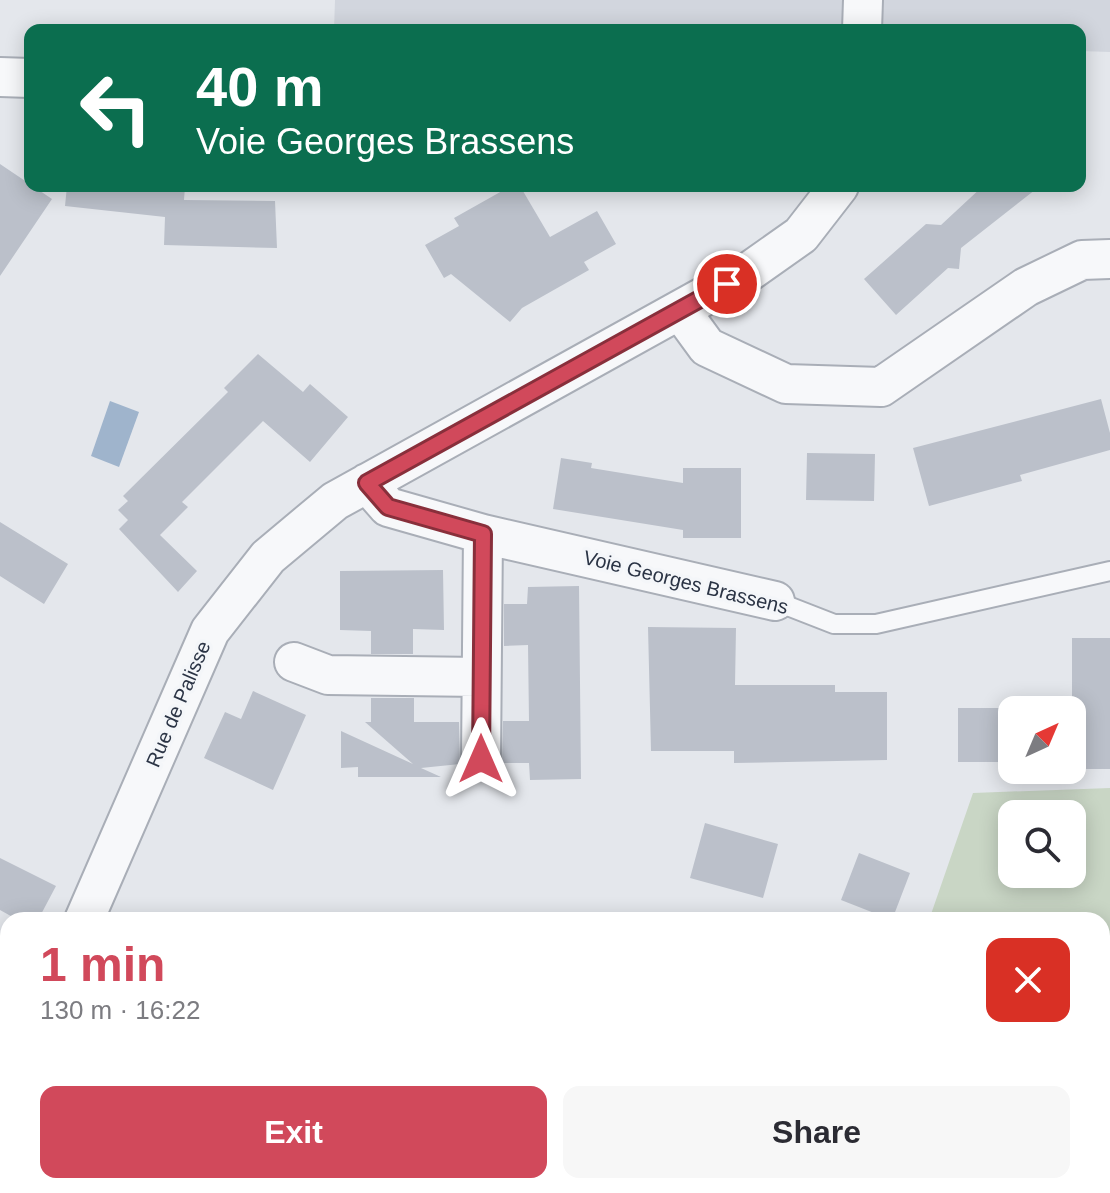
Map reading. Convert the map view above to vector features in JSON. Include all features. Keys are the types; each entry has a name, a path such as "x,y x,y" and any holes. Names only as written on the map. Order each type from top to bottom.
{"street":[{"path":"862,24 863,0"},
{"path":"0,77 24,78"},
{"name":"Rue de Palisse","path":"87,912 210,631 268,557 335,501 750,271 801,235 834,192"},
{"path":"680,310 707,347 786,384 881,387 1026,287 1082,260 1110,259"},
{"name":"Voie Georges Brassens","path":"367,483 388,507 483,534 775,601"},
{"path":"481,759 483,534"},
{"path":"294,662 328,675 480,677"}],"lane":[{"name":"Voie Georges Brassens","path":"775,601 834,624 876,624 1110,571"}],"shaded area":[{"path":"335,0 1110,0 1110,52 1086,51 1086,24 334,24"}],"green space":[{"path":"1110,788 1110,912 932,912 973,793"}],"water":[{"path":"110,401 139,412 119,467 91,456"}],"building":[{"path":"0,164 24,180 24,192 42,192 52,199 0,276"},
{"path":"66,192 185,192 184,200 275,201 277,248 164,245 165,217 65,206"},
{"path":"500,192 524,192 550,237 597,211 616,244 584,262 589,270 522,308 510,322 451,274 444,278 425,245 459,226 454,218"},
{"path":"977,192 1032,192 961,248 959,269 948,268 896,315 864,279 926,224 941,225"},
{"path":"258,354 303,392 310,384 348,417 310,462 263,421 182,502 188,507 160,535 197,571 178,592 119,529 128,520 118,510 128,501 123,496 228,392 224,388"},
{"path":"1101,399 1110,433 1110,450 1020,475 1022,481 929,506 913,448"},
{"path":"807,453 875,454 874,501 806,500"},
{"path":"561,458 592,463 591,468 683,483 683,468 741,468 741,538 683,538 683,530 553,509"},
{"path":"0,522 68,564 44,604 0,576"},
{"path":"443,570 444,630 413,629 413,654 371,654 371,631 340,630 340,571"},
{"path":"579,586 581,779 530,780 529,763 502,763 503,721 529,721 528,645 504,646 504,604 527,604 528,587"},
{"path":"648,627 736,628 735,685 835,685 835,692 887,692 887,760 734,763 734,751 651,751"},
{"path":"1072,638 1110,638 1110,769 1086,769 1086,696 1072,696"},
{"path":"253,691 306,715 273,790 204,758 225,712 241,719"},
{"path":"371,698 414,698 414,722 459,722 460,764 421,768 441,777 358,777 358,767 341,768 341,731 413,764 365,722 371,722"},
{"path":"958,708 998,708 998,762 958,762"},
{"path":"705,823 778,844 763,898 690,878"},
{"path":"859,853 910,873 895,912 872,912 841,900"},
{"path":"0,858 56,886 42,912 0,910"}],"route":[{"path":"481,759 483,534 388,507 367,483 727,284"}]}
